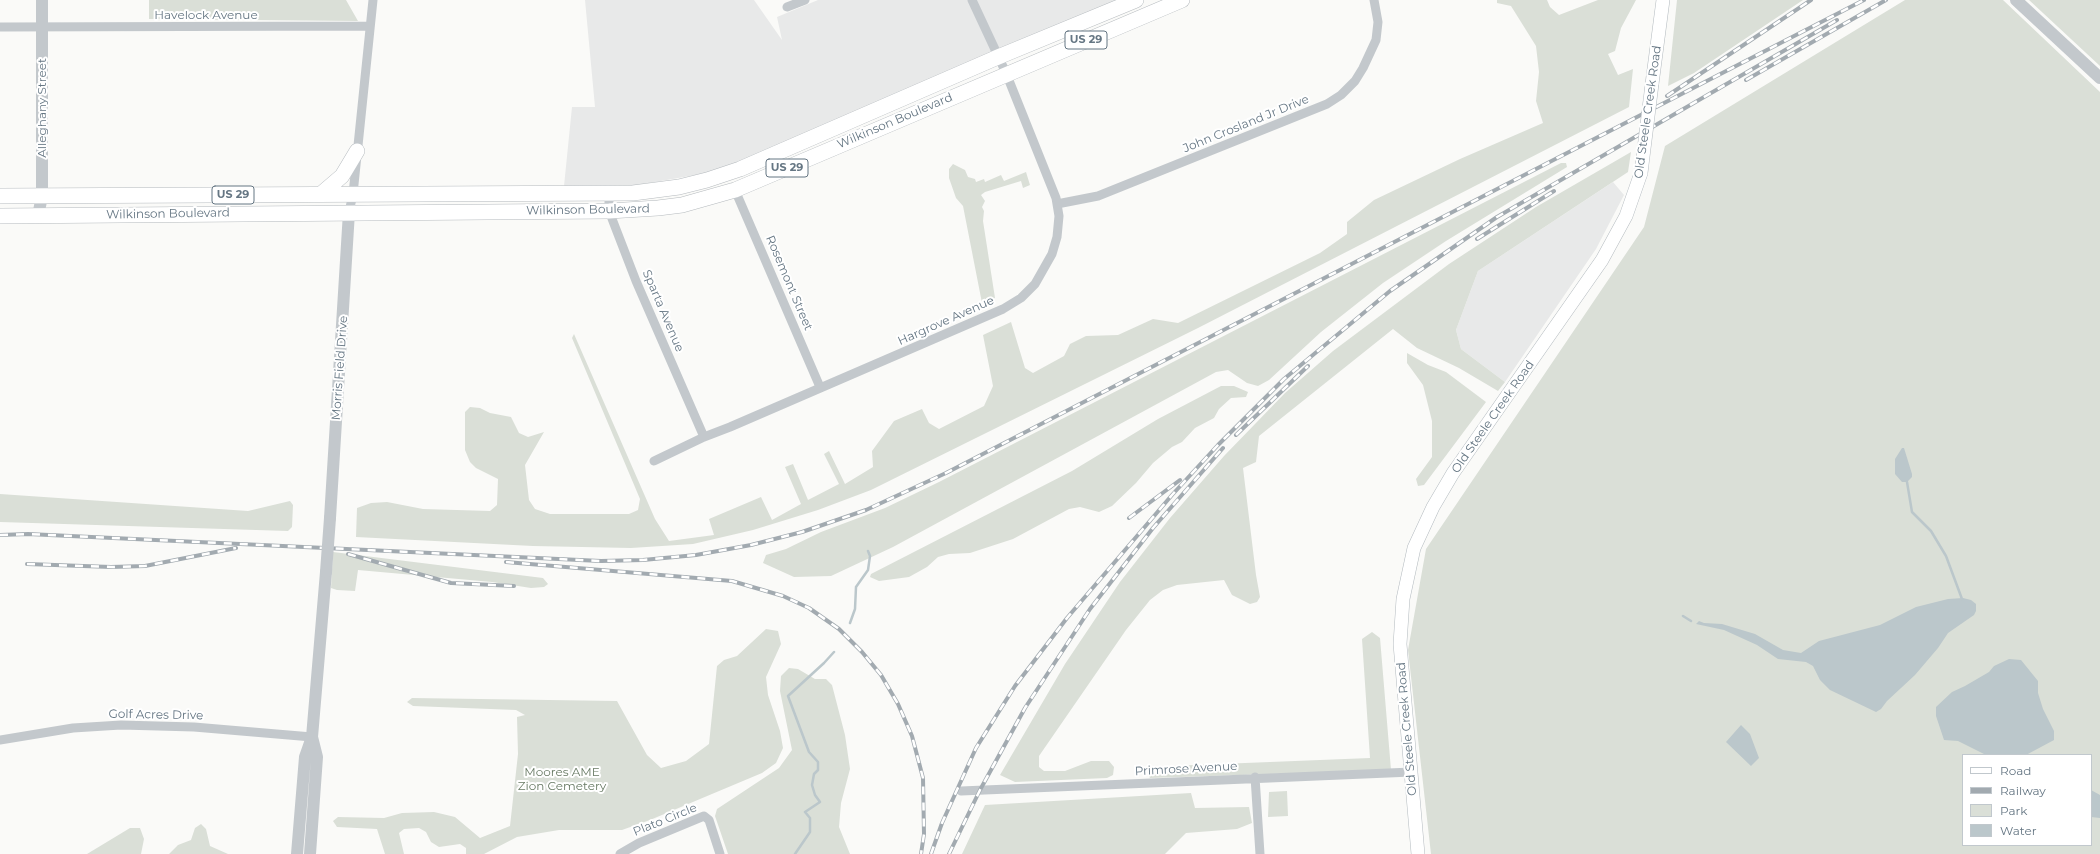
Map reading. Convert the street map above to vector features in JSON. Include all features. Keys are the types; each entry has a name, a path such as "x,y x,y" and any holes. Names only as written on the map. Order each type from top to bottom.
{"main road":[{"name":"Wilkinson Boulevard","path":"0,196 609,193 656,191 707,180 746,166 998,57 1136,0"},
{"name":"Wilkinson Boulevard","path":"0,216 609,211 658,208 682,204 735,190 1182,0"},
{"name":"Old Steele Creek Road","path":"1418,854 1403,681 1400,626 1405,585 1414,548 1433,507 1453,473 1602,260 1626,216 1641,173 1663,0"},
{"path":"320,194 342,176 357,151"}],"street":[{"name":"Alleghany Street","path":"38,216 42,196 42,0"},
{"name":"Morris Field Drive","path":"297,854 304,757 312,737 326,572 349,212 373,0"},
{"path":"787,7 805,0"},
{"name":"Hargrove Avenue","path":"654,461 704,437 1003,310 1021,298 1035,284 1052,254 1057,237 1059,216 1057,204 1049,177 1006,74 972,0"},
{"name":"John Crosland Jr Drive","path":"1057,204 1098,196 1319,107 1336,98 1355,81 1371,53 1376,40 1378,22 1374,0"},
{"path":"2016,0 2100,78"},
{"name":"Havelock Avenue","path":"0,27 370,26"},
{"name":"Rosemont Street","path":"735,190 820,387"},
{"name":"Sparta Avenue","path":"609,193 609,211 636,281 704,437"},
{"name":"Golf Acres Drive","path":"0,740 73,728 121,725 194,727 312,737"},
{"name":"Morris Field Drive","path":"310,854 317,757 312,737"},
{"name":"Primrose Avenue","path":"961,791 1412,772"},
{"path":"1255,778 1260,854"},
{"name":"Plato Circle","path":"619,854 704,816 709,820 720,854"}],"shaded area":[{"path":"585,0 754,0 782,40 777,17 818,0 1122,0 731,165 701,174 638,185 564,186 572,107 595,107"},
{"path":"1613,182 1624,195 1596,249 1505,382 1461,349 1456,330 1478,271"}],"green space":[{"path":"149,0 346,0 358,21 149,19"},
{"path":"1497,0 1547,0 1550,7 1559,15 1598,0 1636,0 1621,28 1615,51 1608,54 1618,75 1633,69 1629,107 1198,328 871,490 818,510 753,530 693,544 631,548 533,546 356,537 357,508 371,503 387,502 423,509 490,511 497,505 498,479 476,468 470,462 465,450 465,412 470,407 480,408 490,413 511,417 519,433 528,437 544,432 525,465 529,500 535,509 550,514 629,514 638,510 640,499 572,338 574,334 655,519 669,541 714,535 709,519 761,497 772,520 801,504 785,467 793,464 808,500 839,484 824,454 829,451 845,484 873,467 872,451 894,421 922,409 929,423 939,429 984,406 993,386 983,335 1011,322 1025,368 1033,373 1064,356 1070,344 1086,336 1118,335 1153,319 1178,323 1320,253 1347,234 1347,222 1374,200 1460,159 1543,123 1536,101 1539,72 1536,46 1511,6 1497,3"},
{"path":"1677,0 1803,0 1694,73 1668,86"},
{"path":"1905,0 2003,0 2100,92 2100,854 1431,854 1408,650 1426,549 1644,227 1665,146"},
{"path":"2029,0 2100,0 2100,66"},
{"path":"1631,152 1628,172 1478,271 1456,330 1461,349 1505,382 1498,391 1459,368 1417,348 1393,329 1259,436 1256,462 1243,468 1260,597 1257,602 1250,604 1232,595 1224,580 1177,585 1163,590 1150,600 1126,630 1039,756 1039,767 1044,771 1065,771 1091,761 1109,761 1114,767 1113,775 1107,778 1015,782 1000,775 1065,664 1120,582 1170,518 1224,456 1285,393 1333,351 1449,264 1536,207"},
{"path":"1561,163 1566,163 1567,167 1446,241 1383,283 1321,332 1269,380 1258,386 1247,383 1228,370 1216,372 893,547 831,576 794,577 763,563 766,555 786,549 821,532 885,508 939,482"},
{"path":"953,164 965,170 968,177 975,179 976,182 984,179 985,182 1001,175 1004,181 1026,172 1030,185 1023,188 1021,181 985,192 981,195 985,201 982,207 984,211 983,221 995,298 982,303 963,206 956,198 949,178 949,169"},
{"path":"1407,353 1428,365 1446,372 1486,402 1424,485 1418,486 1416,479 1432,457 1432,421 1423,385 1407,363"},
{"path":"1221,386 1234,386 1248,392 1246,397 1231,398 1219,409 1214,418 1195,428 1182,442 1172,447 1153,463 1136,483 1112,506 1099,512 1080,507 1069,509 1013,539 970,553 949,554 938,557 927,567 909,577 879,581 870,577 871,574 1072,471 1158,419"},
{"path":"0,494 248,511 290,501 293,505 292,527 288,531 0,522"},
{"path":"333,552 543,578 548,584 544,587 531,588 492,582 358,570 355,591 337,590 331,588"},
{"name":"Moores AME Zion Cemetery","path":"766,629 778,631 781,644 766,677 768,695 780,731 783,748 776,763 762,773 650,820 622,830 559,830 517,837 484,854 466,854 466,848 460,844 439,847 431,842 426,832 419,828 404,829 399,833 404,854 385,854 377,829 337,827 333,821 338,817 384,818 402,813 434,812 455,817 480,838 510,826 518,754 517,717 525,715 516,710 413,706 407,702 412,698 617,701 647,755 661,768 686,761 709,744 717,666 724,660 737,656"},
{"path":"1372,632 1380,638 1391,770 1150,778 1145,767 1370,758 1362,639"},
{"path":"789,668 798,669 815,679 826,679 832,685 845,735 850,769 841,803 839,827 850,854 728,854 715,816 717,809 779,768 792,750 780,691 781,676"},
{"path":"1287,791 1288,816 1268,817 1269,792"},
{"path":"1191,793 1195,808 1249,807 1252,823 1237,829 1186,833 1165,854 962,854 985,805"},
{"path":"201,824 206,829 210,846 228,854 169,854 178,845 191,840 195,828"},
{"path":"130,828 140,828 144,839 141,854 87,854"}],"water":[{"path":"1902,448 1904,448 1912,474 1912,477 1907,482 1902,482 1895,474 1895,459"},
{"path":"1963,598 1971,600 1976,604 1976,611 1974,615 1948,633 1938,648 1915,675 1887,701 1881,709 1876,712 1830,690 1820,680 1813,666 1806,662 1778,659 1757,645 1724,630 1696,624 1699,621 1704,623 1722,624 1755,634 1783,650 1801,653 1819,641 1880,625 1916,607 1948,599"},
{"path":"2009,659 2021,660 2038,681 2038,693 2043,709 2054,731 2054,740 2028,754 1984,754 1958,741 1944,740 1936,716 1936,707 1952,692 1989,672 1994,666"},
{"path":"1741,725 1750,734 1759,758 1751,766 1726,742"},
{"path":"2092,791 2100,795 2100,818 2092,817"}],"waterway":[{"path":"1907,482 1912,512 1931,531 1946,556 1962,599"},
{"path":"850,623 855,609 856,587 868,570 870,556 868,551"},
{"path":"1683,616 1691,621"},
{"path":"795,854 810,832 810,818 805,812 820,802 815,795 812,785 814,774 818,770 818,762 809,752 788,696 834,652"}],"railway":[{"path":"1667,96 1811,0"},
{"path":"0,535 28,534 601,561 643,560 696,555 751,545 802,532 866,510 946,473 1864,0"},
{"path":"1746,80 1886,0"},
{"path":"931,854 942,823 976,748 1015,686 1067,618 1172,495 1218,445 1284,379 1390,291 1497,217 1837,20"},
{"path":"1477,239 1554,191"},
{"path":"1236,435 1308,366"},
{"path":"949,854 980,790 1025,708 1090,609 1153,528 1223,448"},
{"path":"1129,518 1180,480"},
{"path":"27,564 111,567 145,566 236,548"},
{"path":"348,554 451,583 514,586"},
{"path":"506,562 732,581 783,596 809,608 839,629 862,652 881,675 898,704 912,736 923,778 924,834 921,854"}]}
